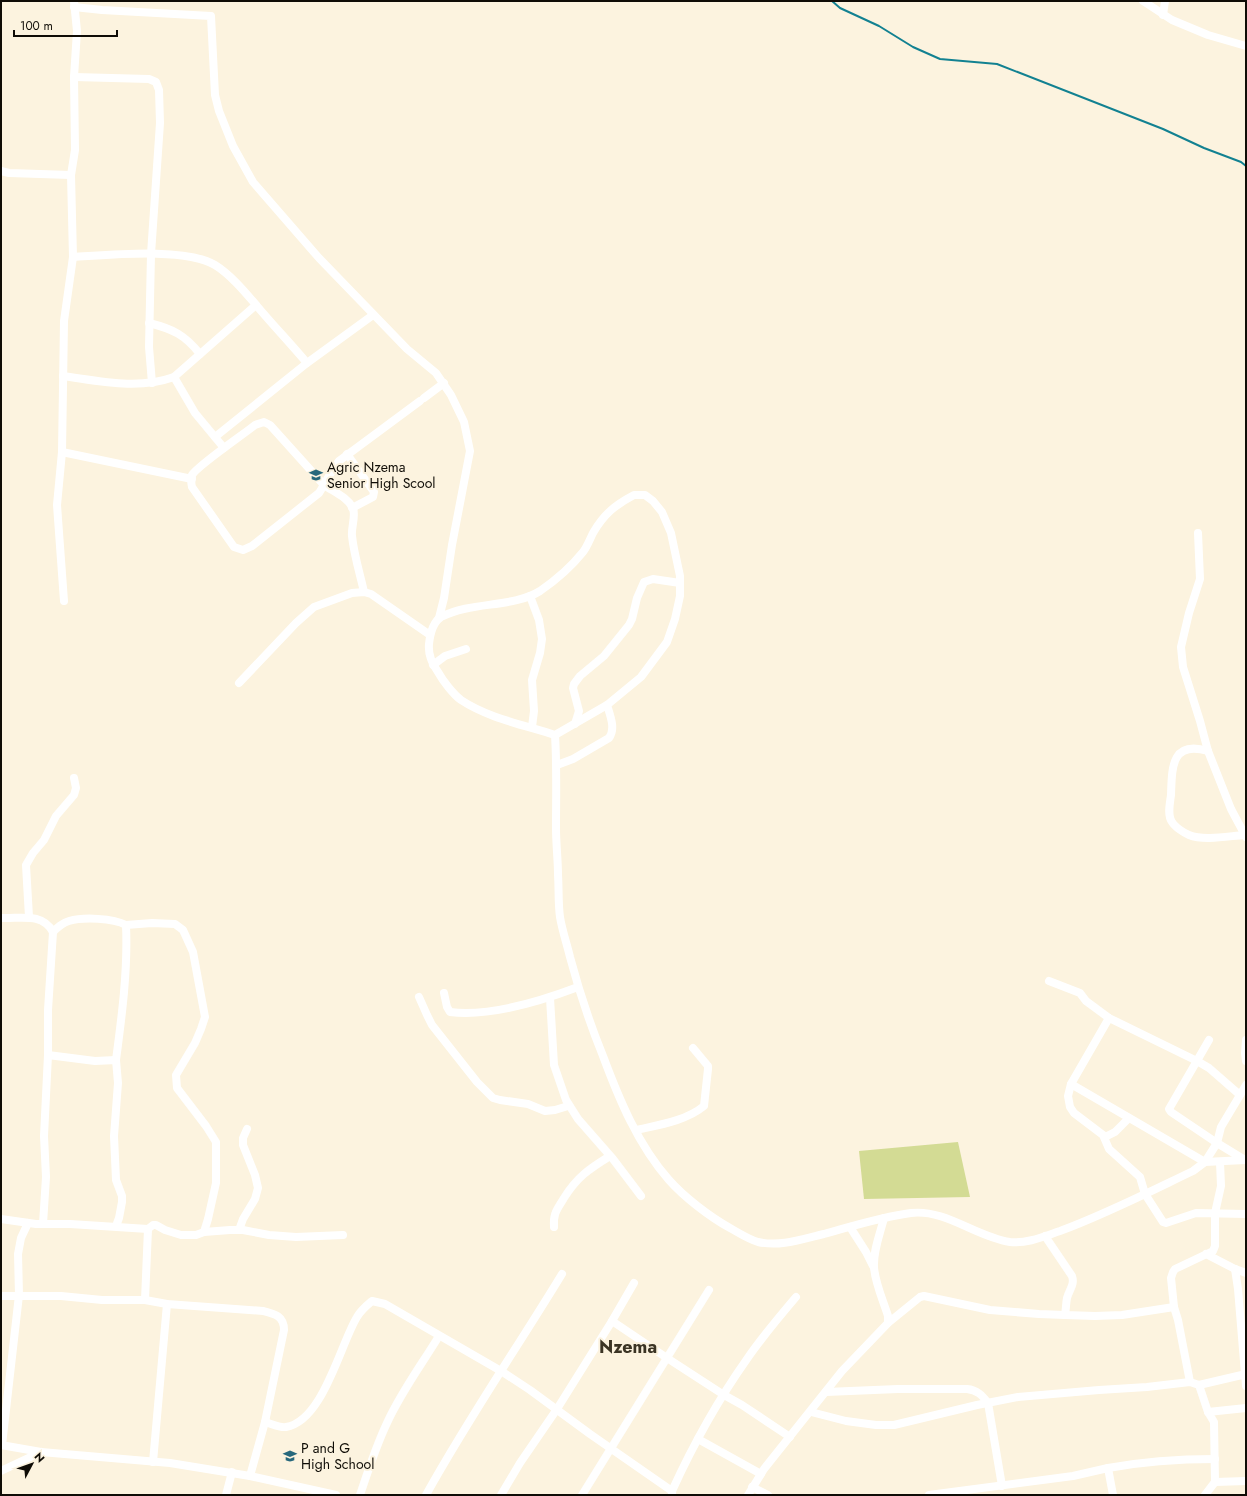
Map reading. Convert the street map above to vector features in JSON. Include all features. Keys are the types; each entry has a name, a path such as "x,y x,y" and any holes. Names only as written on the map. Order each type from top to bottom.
{"street":[{"path":"1143,1 1172,20 1208,35 1246,46"},
{"path":"1163,15 1165,1"},
{"path":"64,601 57,505 62,452 64,321 73,257 71,175 75,150 74,77 77,31 74,4 102,10 211,16 215,95 218,111 240,160 253,182 319,258 373,315 407,349 436,373 444,383 464,422 470,451 444,598 439,618 430,635 429,648 433,665 461,700 488,713 555,735 607,705 641,677 667,642 679,604 680,576 671,534 662,512 653,501 645,495 634,495 618,503 603,517 584,551 559,577 539,591 524,599 480,605 457,610 439,618"},
{"path":"74,77 149,79 153,80 158,86 160,123 155,172 149,322 149,353 152,383"},
{"path":"1,171 9,173 71,175"},
{"path":"73,257 151,254 193,258 215,265 246,293 308,363"},
{"path":"63,376 117,383 152,383 174,377 256,305"},
{"path":"215,437 308,363 373,315"},
{"path":"149,322 165,326 186,338 200,354"},
{"path":"174,377 195,412 224,448"},
{"path":"364,592 352,536 354,519 352,508 339,494 333,492 324,485 270,425 264,422 256,425 200,466 192,474 192,487 234,547 243,550 252,546 319,493 324,485 329,473 347,454 444,383"},
{"path":"62,452 192,479"},
{"path":"347,454 374,492 373,497 352,508"},
{"path":"1198,533 1200,580 1189,613 1181,647 1183,667 1208,751 1231,809 1245,836 1213,838 1189,836 1172,822 1170,813 1172,767 1176,756 1193,748 1208,751"},
{"path":"574,724 579,710 574,684 580,676 604,656 629,625 637,598 644,582 653,579 680,583"},
{"path":"239,684 291,627 314,606 352,593 364,592 378,598 430,635"},
{"path":"530,596 539,620 542,638 540,653 532,680 534,711 532,727"},
{"path":"433,665 445,656 466,649"},
{"path":"557,765 609,738 612,734 612,728 607,705"},
{"path":"555,735 557,765 556,830 560,916 578,987 616,1090 636,1130 652,1157 670,1181 705,1212 719,1222 756,1241 771,1244 788,1243 884,1218 913,1213 933,1215 984,1234 1014,1242 1024,1242 1045,1236 1111,1210 1193,1171 1204,1162 1217,1143 1221,1127 1246,1085"},
{"path":"29,917 26,865 33,853 44,840 56,816 74,795 76,788 74,778"},
{"path":"1,918 29,917 43,921 49,925 53,932 48,1010 48,1055 44,1136 46,1177 43,1224"},
{"path":"53,932 60,925 68,921 89,919 121,922 126,925 152,923 175,924 183,930 193,952 205,1017 202,1030 176,1075 177,1088 206,1126 216,1142 216,1183 204,1232"},
{"path":"116,1226 119,1218 122,1196 116,1180 114,1136 118,1083 116,1060 122,1015 126,925"},
{"path":"1049,982 1080,993 1086,1001 1109,1018 1208,1068 1240,1095"},
{"path":"444,993 447,1007 450,1012 461,1013 482,1012 550,998 578,987"},
{"path":"419,997 426,1015 432,1025 477,1082 493,1098 518,1101 545,1111 568,1106"},
{"path":"550,998 554,1065 568,1106 641,1196"},
{"path":"1109,1018 1071,1084 1068,1096 1070,1107 1074,1113 1105,1137 1109,1149 1140,1177 1145,1194 1161,1220 1166,1223 1192,1214 1246,1214"},
{"path":"1209,1040 1169,1109 1171,1112 1217,1143 1246,1160"},
{"path":"1246,1040 1246,1061"},
{"path":"636,1130 667,1123 692,1114 704,1106 708,1066 693,1048"},
{"path":"48,1055 95,1061 116,1060"},
{"path":"1071,1084 1204,1162 1246,1160"},
{"path":"1105,1137 1115,1132 1128,1118"},
{"path":"239,1230 243,1219 255,1199 258,1188 243,1145 243,1138 247,1129"},
{"path":"554,1227 554,1216 570,1188 582,1175 610,1156"},
{"path":"1190,1382 1174,1307 1170,1278 1172,1272 1178,1267 1213,1251 1215,1246 1215,1213 1221,1186 1220,1162"},
{"path":"884,1218 874,1257 874,1267 875,1275 888,1316 888,1323"},
{"path":"1,1219 28,1223 116,1226 148,1229 153,1225 156,1225 165,1230 181,1235 196,1235 204,1232 239,1230 269,1236 296,1237 343,1235"},
{"path":"28,1223 21,1238 18,1254 19,1295 2,1445 41,1452 153,1462 232,1472 331,1495"},
{"path":"850,1227 874,1267"},
{"path":"145,1300 148,1229"},
{"path":"1045,1236 1072,1276 1073,1285 1067,1300 1065,1315"},
{"path":"1206,1254 1246,1273"},
{"path":"1235,1269 1246,1386"},
{"path":"426,1495 463,1430 528,1331 562,1274"},
{"path":"501,1495 520,1463 557,1409 634,1283"},
{"path":"582,1495 709,1290"},
{"path":"1,1296 61,1296 102,1300 145,1300 166,1304 263,1311 275,1314 281,1318 284,1324 284,1330 265,1422 250,1476"},
{"path":"265,1422 284,1427 300,1422 310,1413 334,1370 357,1317 364,1307 372,1301 386,1304 501,1371 557,1409 672,1493 691,1450 724,1395 752,1352 796,1296"},
{"path":"748,1495 761,1474 849,1363 888,1323 920,1297 924,1296 990,1310 1065,1315 1122,1315 1174,1307"},
{"path":"153,1462 166,1304"},
{"path":"612,1321 790,1437"},
{"path":"360,1495 387,1422 439,1336"},
{"path":"811,1412 846,1421 876,1425 894,1425 1018,1397 1147,1387 1190,1382 1199,1385 1245,1374"},
{"path":"1199,1385 1208,1412 1214,1422 1215,1482 1205,1495"},
{"path":"826,1392 898,1389 967,1389 977,1391 988,1403 1002,1486"},
{"path":"1208,1412 1246,1408"},
{"path":"698,1439 761,1474"},
{"path":"1,1471 41,1452"},
{"path":"929,1495 1073,1476 1146,1461 1215,1459"},
{"path":"1108,1468 1113,1495"},
{"path":"226,1495 232,1472"},
{"path":"1215,1482 1246,1481"},
{"path":"752,1487 768,1495"}],"green space":[{"path":"958,1142 970,1197 864,1199 859,1151"}],"waterway":[{"path":"832,1 840,8 879,26 913,47 940,59 997,64 1163,129 1204,148 1241,162 1246,166"}],"place":[{"name":"Agric Nzema Senior High Scool","path":"316,475"},
{"name":"P and G High School","path":"290,1456"}],"district":[{"name":"Nzema","path":"628,1347"}]}
